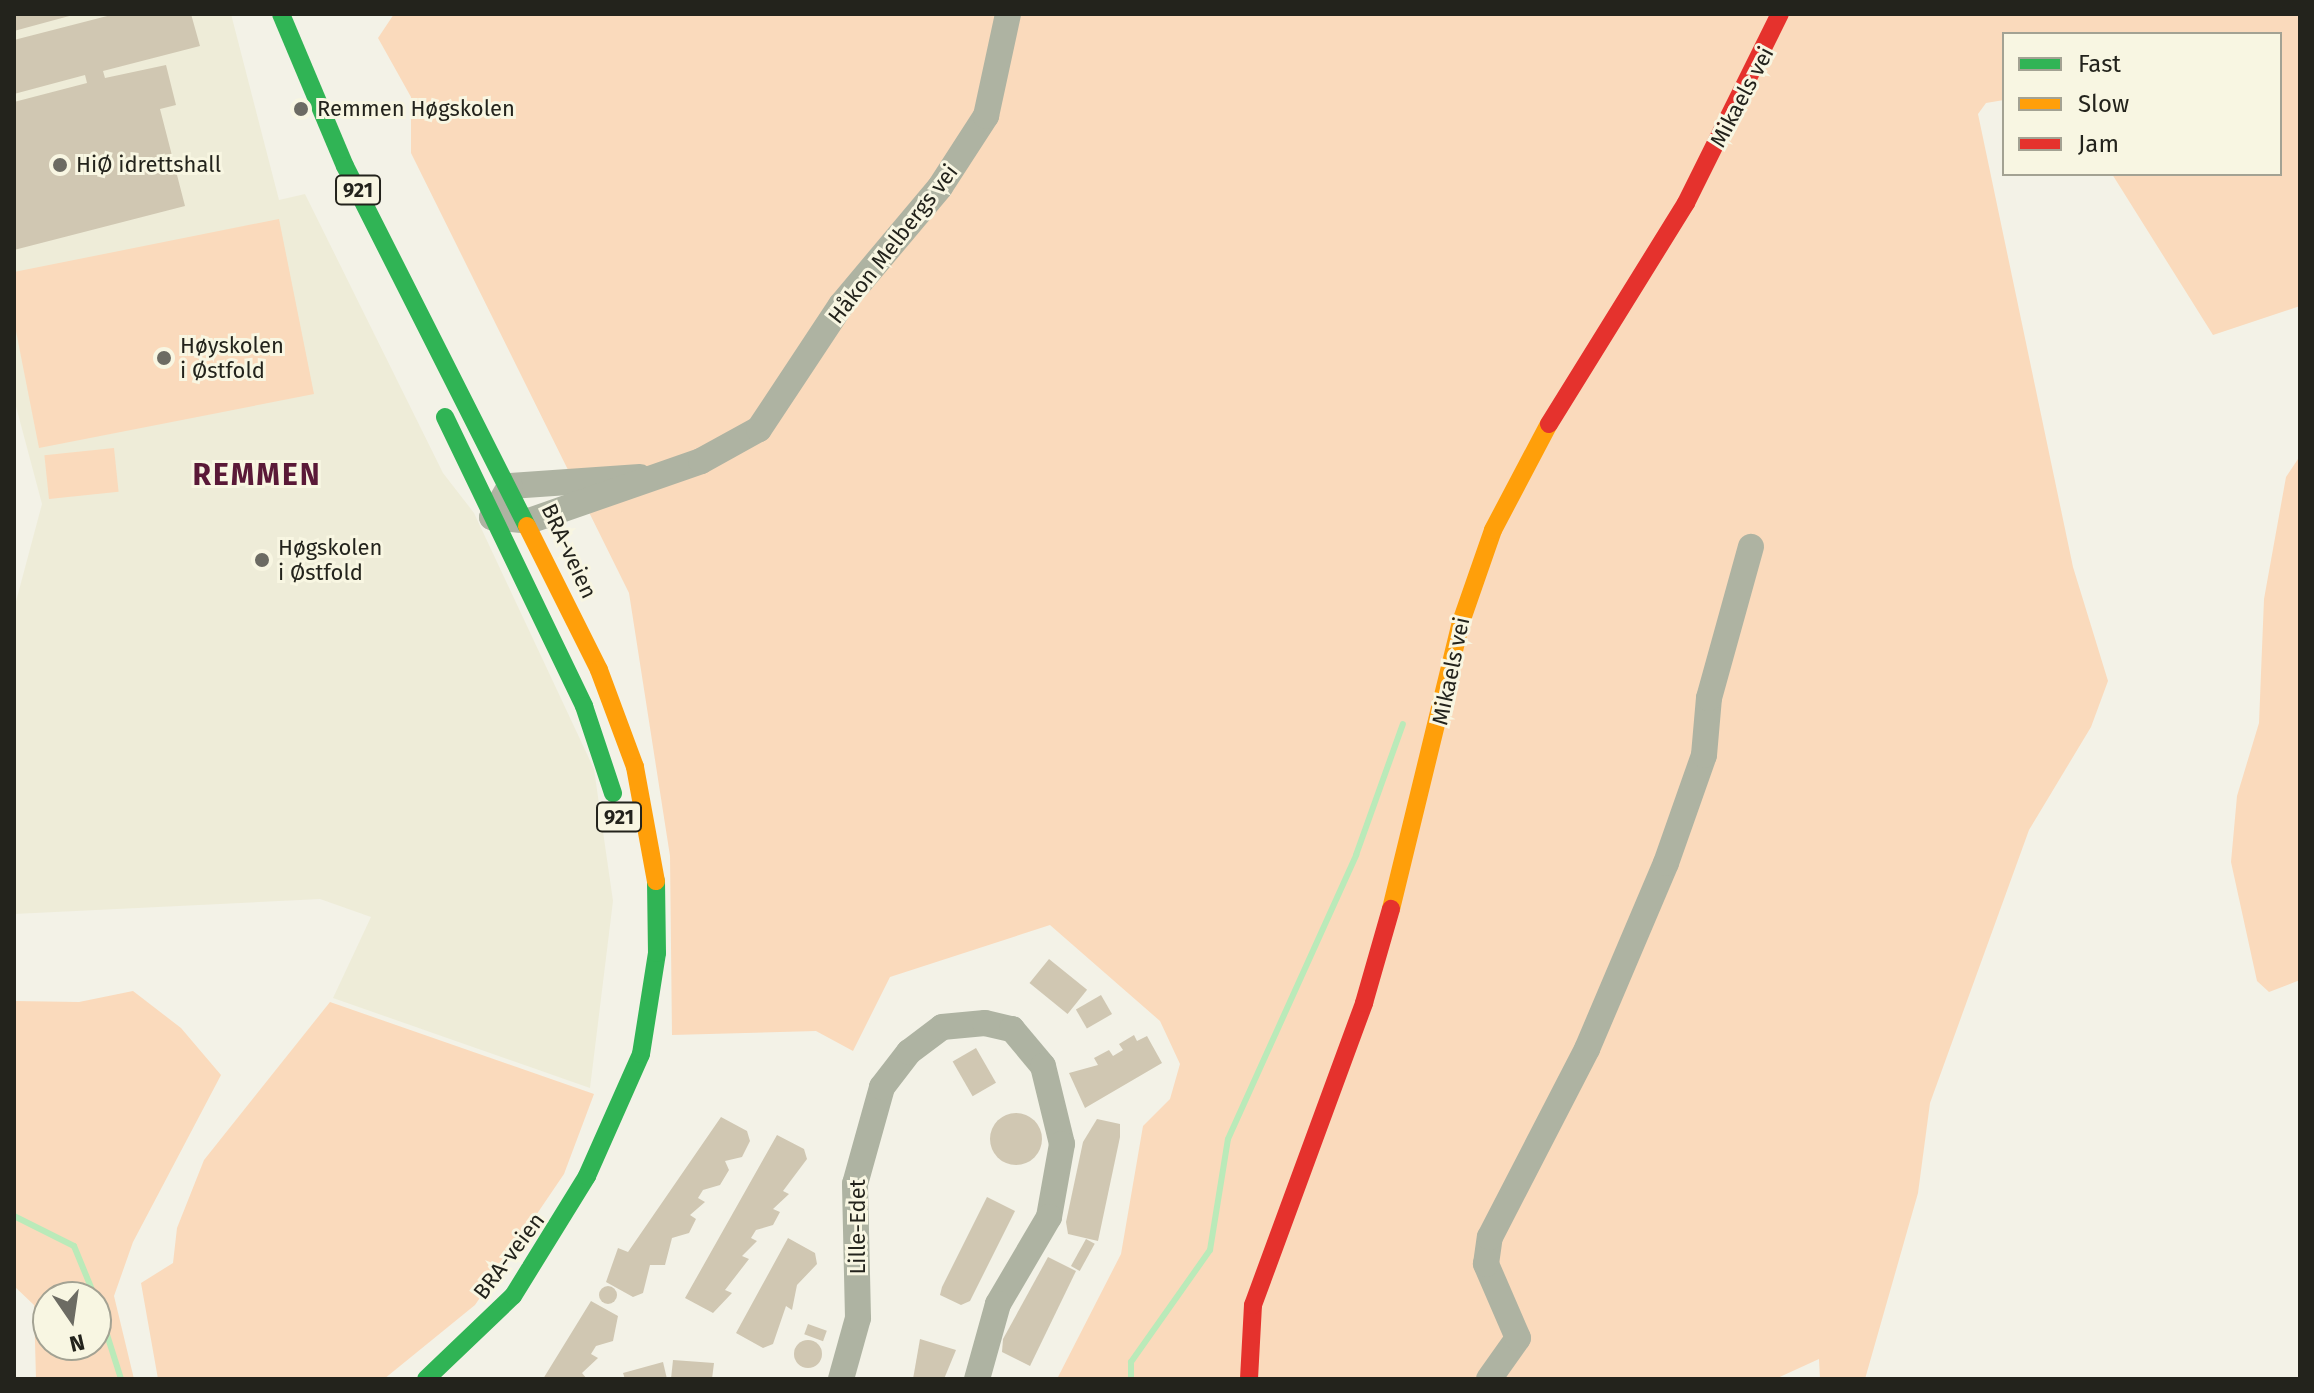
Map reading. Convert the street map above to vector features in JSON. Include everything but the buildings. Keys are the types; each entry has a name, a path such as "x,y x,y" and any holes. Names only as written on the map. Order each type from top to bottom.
{"main road":[{"name":"921","path":"273,14 360,245"},
{"name":"BRA-veien","path":"281,14 345,166 529,521 624,732 657,887 657,953 641,1054 601,1141 542,1256 478,1333 426,1379"},
{"name":"Mikaels vei","path":"1249,1379 1253,1305 1364,1003 1488,542 1526,462 1686,203 1764,58 1780,14"},
{"name":"921","path":"435,396 584,706 617,811"},
{"name":"BRA-veien","path":"601,1141 618,1048"}],"street":[{"name":"Håkon Melbergs vei","path":"640,477 733,448 781,405 841,305 940,187 986,116 1008,14"},
{"path":"640,477 529,521 492,517 510,486 640,477"},
{"path":"1489,1379 1518,1338 1486,1264 1490,1237 1587,1049 1666,863 1701,768 1709,698 1751,547"},
{"name":"Lille-Edet","path":"841,1379 858,1318 855,1184 876,1102 909,1052 942,1027 985,1023 1012,1029 1043,1066 1062,1144 1049,1217 998,1304 977,1379"}],"shaded area":[{"name":"Høgskolen i Østfold","path":"14,14 231,14 279,200 305,194 443,473 474,513 594,769 613,901 590,1088 333,998 371,917 320,899 14,914 14,609 42,504 14,399"},
{"path":"394,14 2300,14 2300,306 2213,335 2113,176 2282,176 2282,32 2002,32 2002,100 1986,103 1978,114 2073,567 2108,681 2091,727 2029,830 1930,1103 1918,1193 1865,1379 1820,1379 1819,1359 1775,1379 1057,1379 1121,1254 1143,1126 1170,1099 1180,1064 1160,1021 1050,925 890,977 853,1051 816,1031 672,1035 670,856 629,593 411,153 411,97 378,38"},
{"name":"Høyskolen i Østfold","path":"279,219 314,394 39,448 14,321 14,272"},
{"path":"114,448 119,492 49,499 44,455"},
{"path":"2300,456 2300,980 2269,992 2257,981 2231,862 2237,796 2259,723 2264,599 2286,477"},
{"path":"133,991 181,1028 221,1075 133,1242 114,1296 134,1379 36,1379 36,1361 112,1361 112,1281 32,1281 32,1303 14,1286 14,1001 79,1002"},
{"path":"330,1002 594,1094 564,1174 475,1305 384,1379 158,1379 141,1283 173,1263 177,1228 204,1160"}],"waterway":[{"path":"1131,1379 1131,1362 1210,1250 1228,1139 1356,855 1403,724"},
{"path":"14,1216 74,1246 88,1281"},
{"path":"112,1351 121,1379"}],"traffic: fast":[{"path":"281,14 345,166 527,526"},
{"path":"445,417 584,706 613,793"},
{"path":"426,1379 513,1296 587,1176 641,1054 657,953 656,881"}],"traffic: slow":[{"path":"1391,909 1461,622 1493,530 1549,424"},
{"path":"527,526 599,670 635,767 656,881"}],"traffic: jam":[{"path":"1549,424 1686,203 1780,14"},
{"path":"1249,1379 1253,1305 1364,1003 1391,909"}],"place":[{"name":"Remmen Høgskolen","path":"301,109"},
{"name":"HiØ idrettshall","path":"60,165"},
{"name":"Høyskolen i Østfold","path":"164,358"},
{"name":"Høgskolen i Østfold","path":"262,560"}],"district":[{"name":"REMMEN","path":"257,475"}]}
